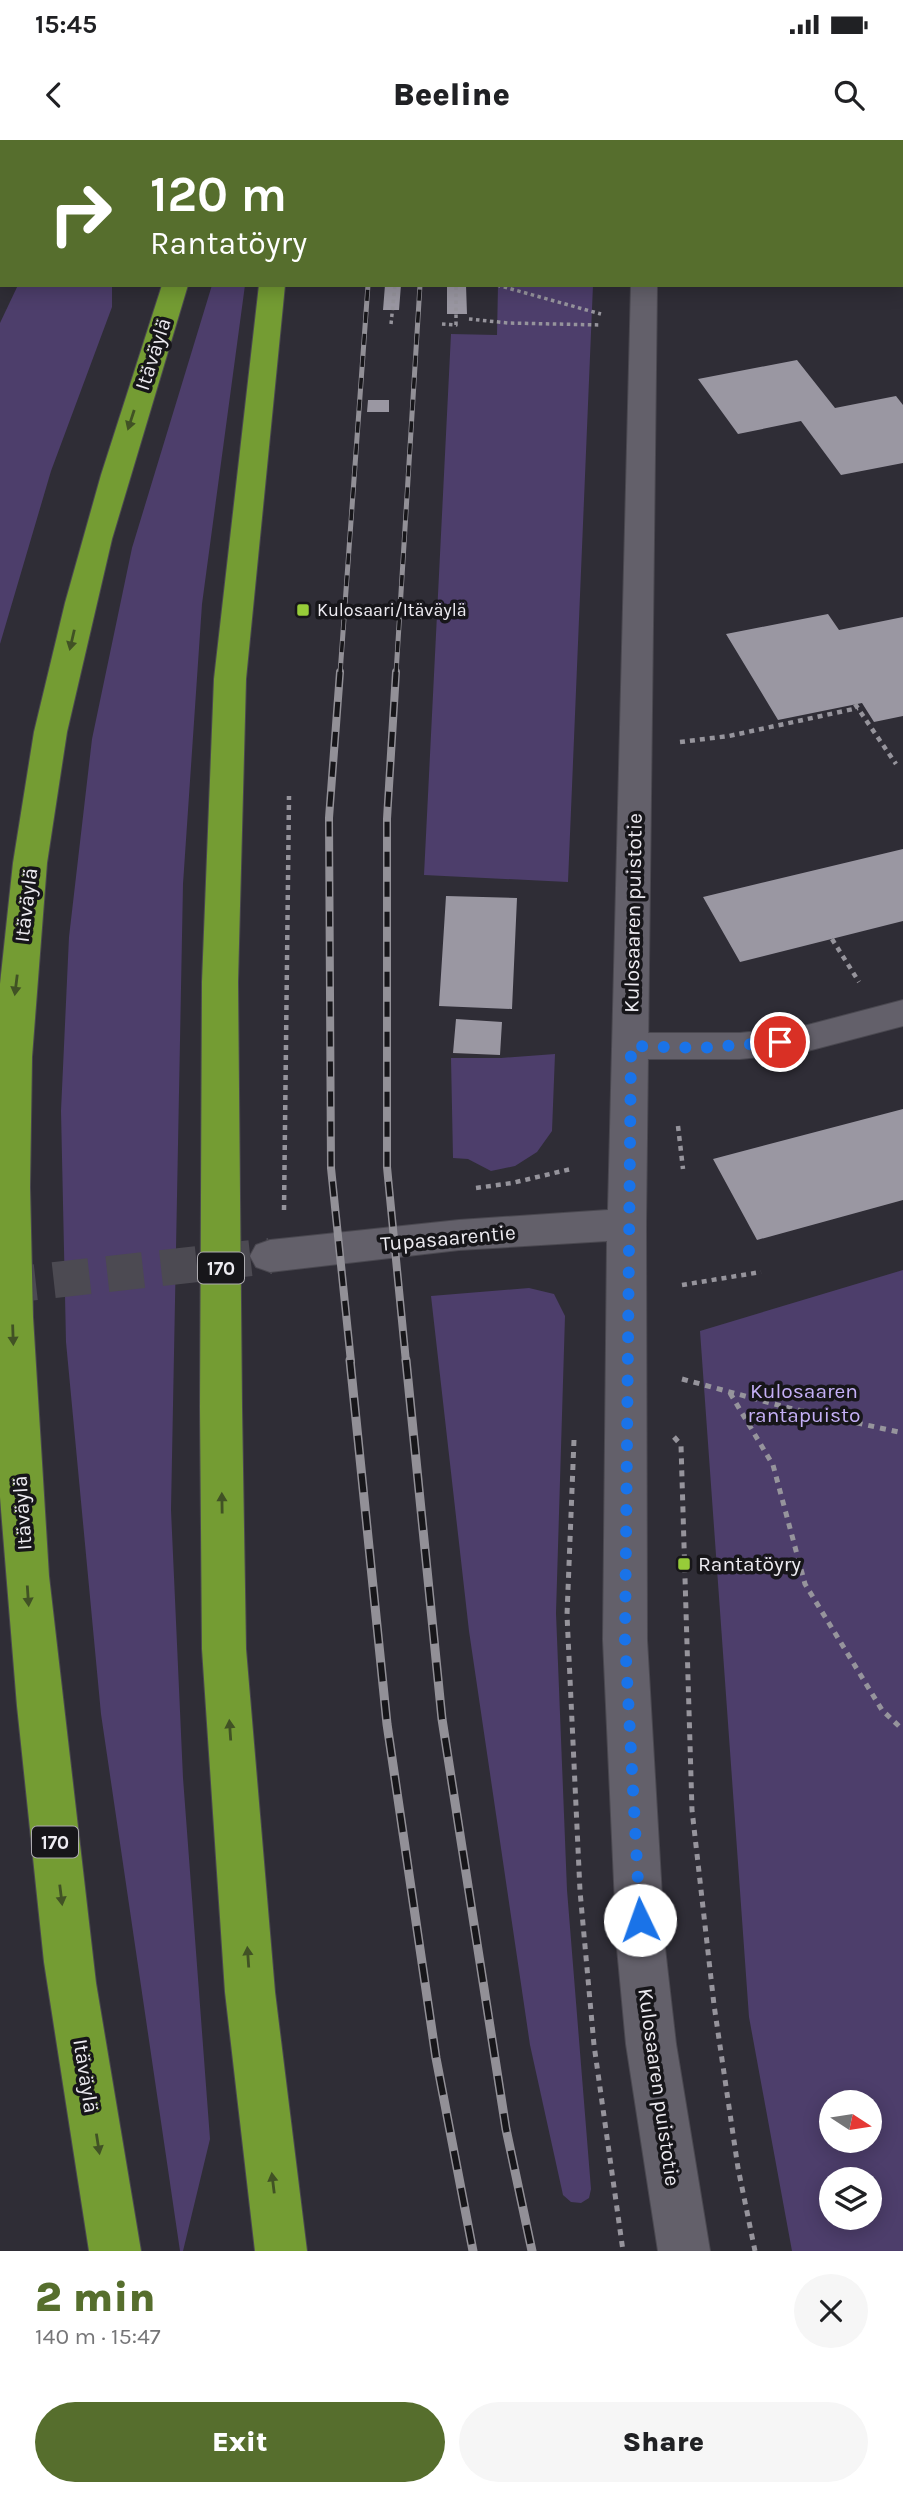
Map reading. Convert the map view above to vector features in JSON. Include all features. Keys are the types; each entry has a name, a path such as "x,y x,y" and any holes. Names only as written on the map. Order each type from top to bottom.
{"highway":[{"name":"Itäväylä","path":"115,2251 71,1975 34,1674 16,1430 9,1185 15,998 38,797 87,575 118,461 174,287"},
{"name":"170","path":"272,287 230,679 220,982 221,1394 224,1649 250,1992 281,2251"},
{"path":"0,1487 16,1430"}],"street":[{"name":"Kulosaaren puistotie","path":"644,287 627,1224 625,1640 641,1948 650,2044 684,2251"},
{"path":"631,1046 740,1046 800,1040 903,1013"},
{"name":"Tupasaarentie","path":"270,1256 459,1235 627,1224"}],"path":[{"path":"391,324 395,287"},
{"path":"442,324 456,325 456,287"},
{"path":"504,287 601,314"},
{"path":"469,319 508,323 601,325"},
{"path":"677,742 720,738 856,706 896,764"},
{"path":"284,1211 289,796"},
{"path":"832,939 863,989"},
{"path":"677,1116 683,1169"},
{"path":"682,1285 761,1272"},
{"path":"682,1379 730,1393 903,1433"},
{"path":"730,1393 773,1465 805,1584 882,1710 903,1730"},
{"path":"681,1445 692,1810 714,2005 738,2168 755,2251"}],"green space":[{"path":"17,287 112,287 112,307 51,471 0,644 0,323"},
{"path":"211,287 245,287 202,604 183,884 171,1510 183,1778 210,2139 183,2251 180,2251 101,1714 66,1342 61,1111 69,937 92,739 132,548"},
{"path":"498,287 593,287 568,882 424,875 451,334 497,335"},
{"path":"555,1054 552,1131 537,1152 515,1166 491,1171 468,1159 453,1158 451,1058"},
{"name":"Kulosaaren rantapuisto","path":"903,1270 903,2251 792,2251 749,2017 700,1331"},
{"path":"529,1288 554,1294 565,1316 556,1613 567,1890 591,2189 589,2198 581,2203 571,2202 563,2195 530,2045 469,1631 431,1296"}],"building":[{"path":"385,287 401,287 399,310 383,310"},
{"path":"447,287 466,287 467,314 447,314"},
{"path":"797,360 835,408 896,396 903,405 903,463 841,475 801,421 738,434 698,379"},
{"path":"368,400 389,400 389,412 367,412"},
{"path":"828,614 839,630 903,617 903,716 874,722 862,703 778,720 726,634"},
{"path":"903,849 903,921 740,962 703,897"},
{"path":"446,896 517,898 512,1009 439,1006"},
{"path":"456,1019 502,1022 500,1055 453,1053"},
{"path":"903,1109 903,1200 757,1240 713,1159"}],"tunnel":[{"path":"0,1286 270,1256"}],"railway":[{"path":"340,674 368,287"},
{"path":"396,674 420,287"},
{"path":"340,672 329,818 331,1168 351,1362"},
{"path":"396,672 387,819 387,1167 406,1362"},
{"path":"350,1360 387,1724 436,2058 473,2251"},
{"path":"406,1360 442,1719 506,2129 532,2251"}],"place":[{"name":"Kulosaari/Itäväylä","path":"303,610"},
{"name":"Rantatöyry","path":"684,1564"}],"route":[{"path":"640,1920 625,1640 631,1046 700,1048 780,1042"}]}
